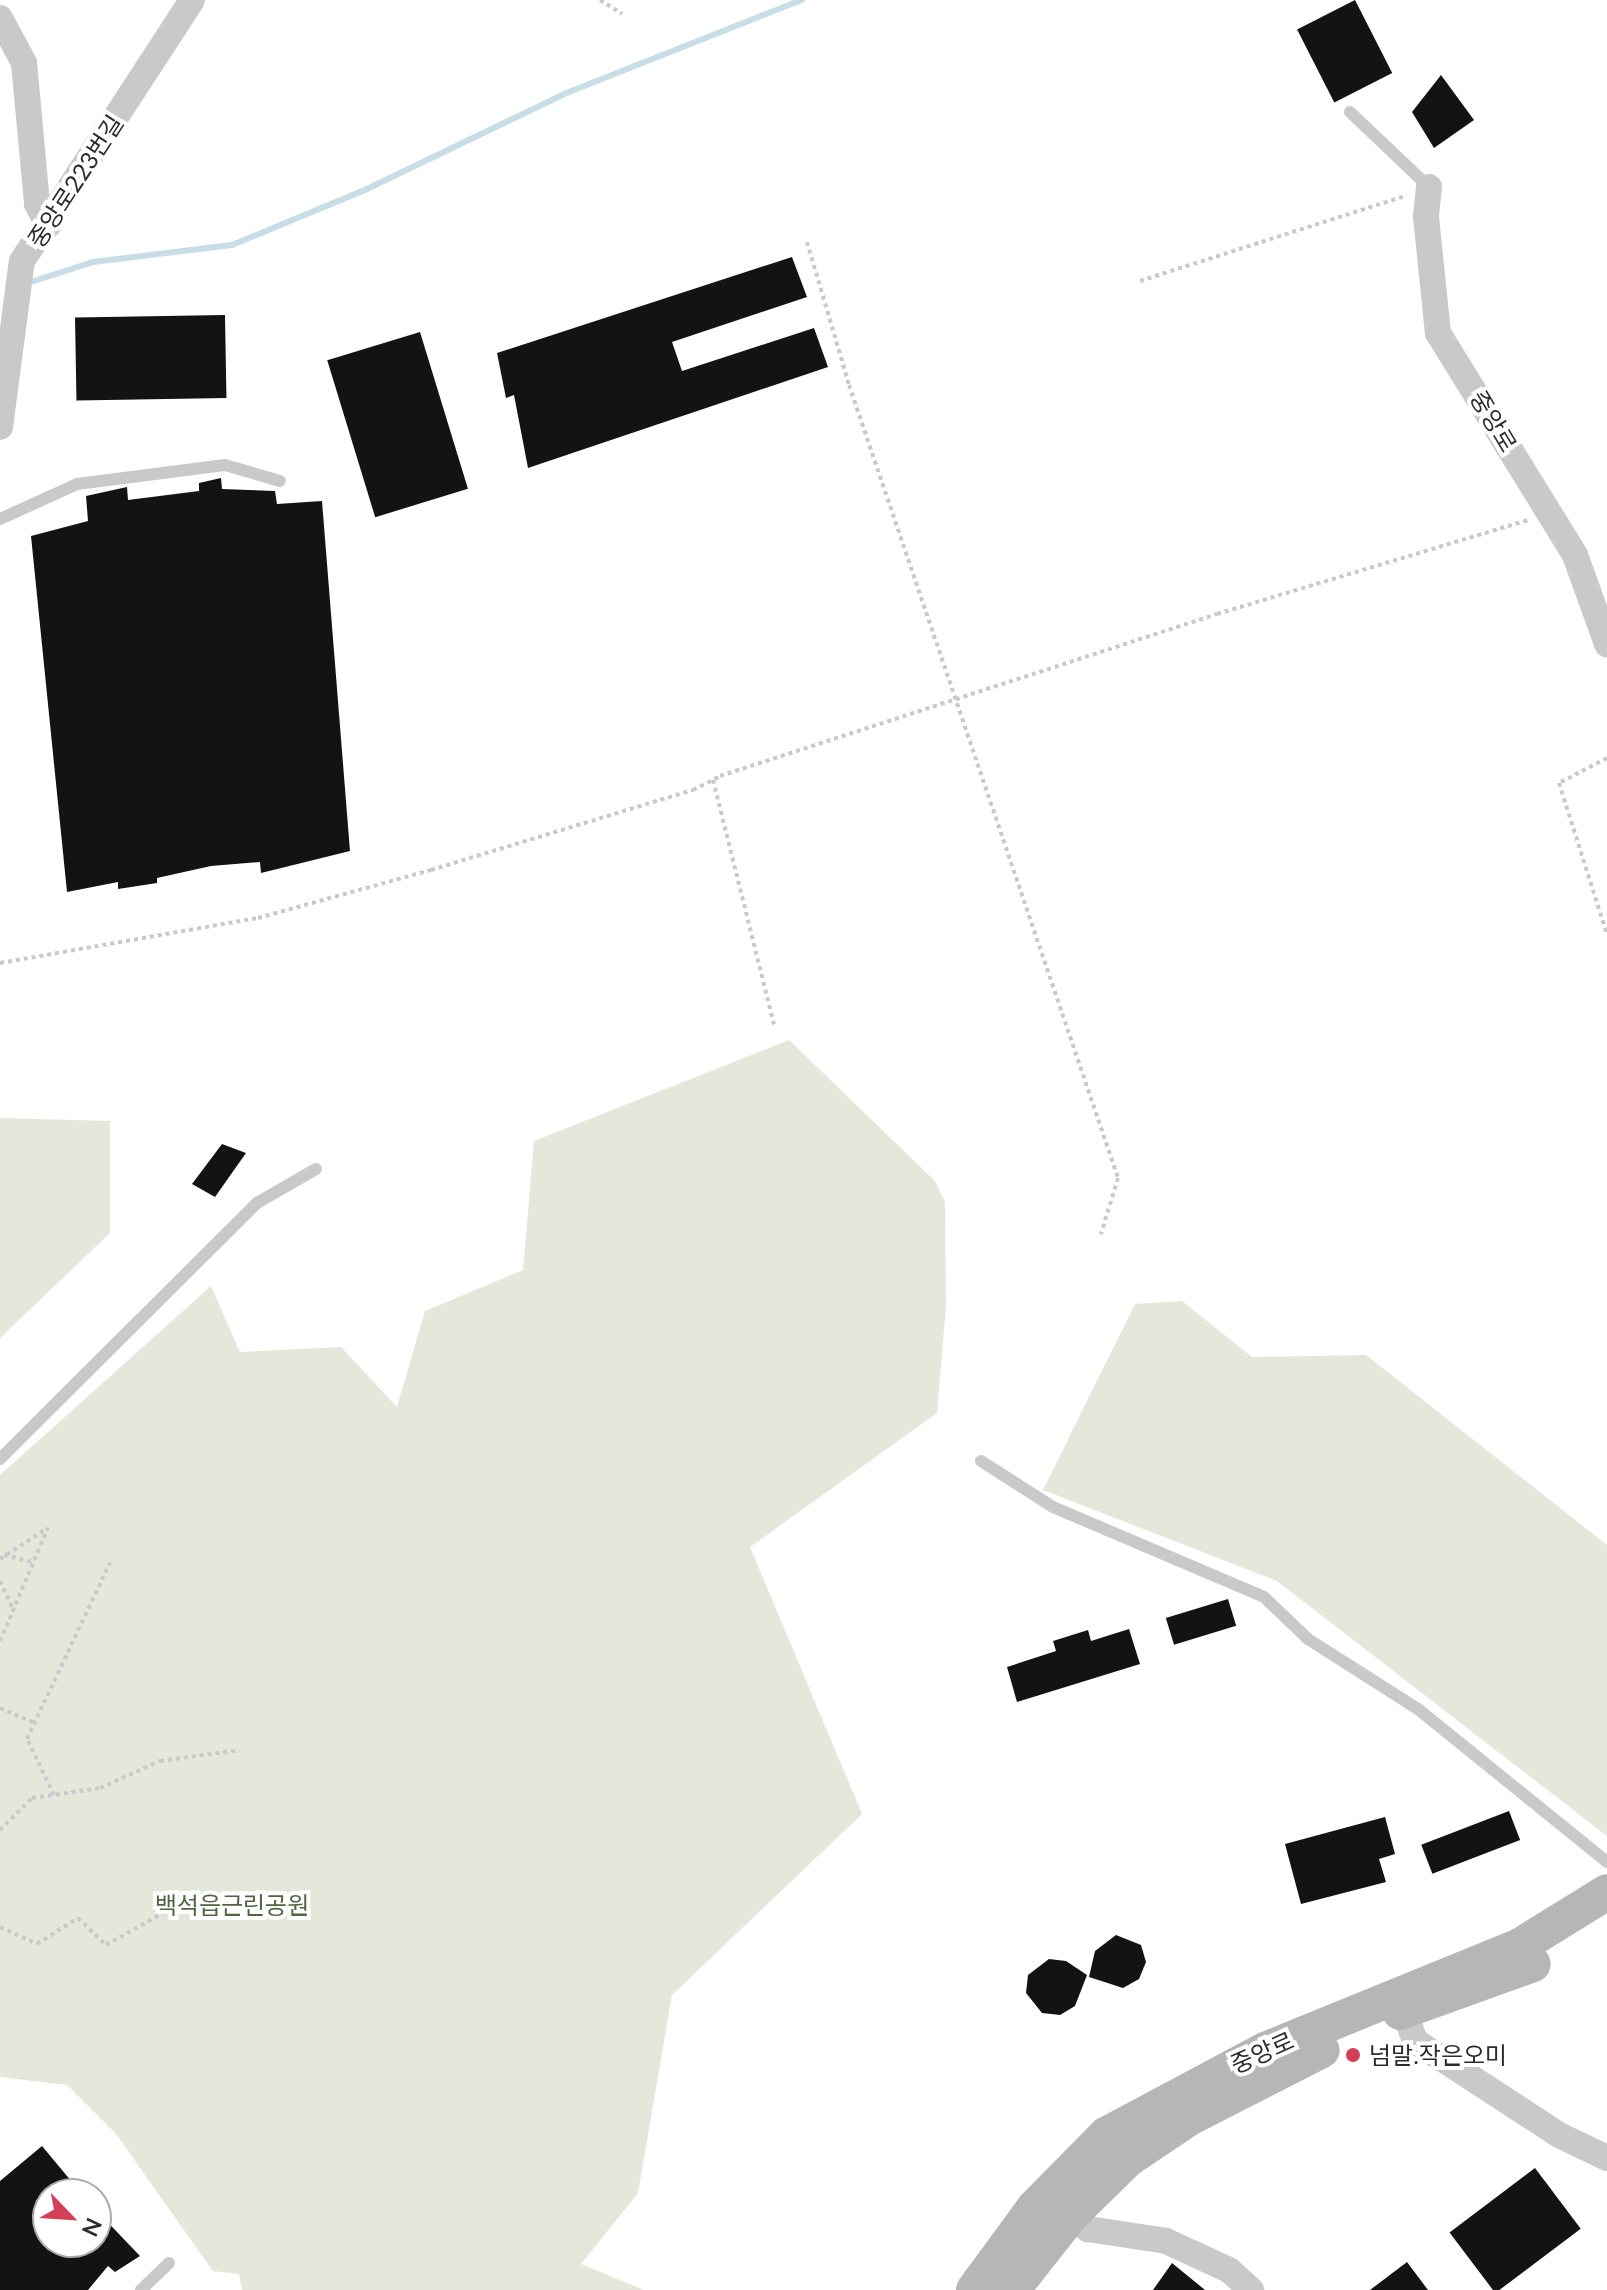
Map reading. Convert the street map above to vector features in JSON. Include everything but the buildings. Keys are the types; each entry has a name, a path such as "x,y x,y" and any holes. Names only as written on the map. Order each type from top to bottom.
{"main road":[{"name":"중앙로","path":"974,2290 1059,2205 1189,2118 1399,2001 1520,1946 1607,1892"},
{"name":"중앙로","path":"1399,2001 1540,1961 1607,1923"},
{"name":"중앙로","path":"1012,2290 1059,2205"}],"street":[{"name":"중앙로223번길","path":"0,427 13,324 14,264 48,225 192,0"},
{"path":"0,18 24,63 29,152 37,204 48,225"},
{"name":"중앙로","path":"1429,187 1426,217 1438,333 1550,513 1598,606 1607,644"},
{"path":"1399,2001 1415,2041 1561,2136 1607,2158"},
{"path":"1059,2205 1088,2229 1166,2241 1229,2270 1251,2290"}],"lane":[{"path":"1350,112 1429,187"},
{"path":"0,519 77,484 225,465 280,481"},
{"path":"0,1459 257,1203 316,1169"},
{"path":"981,1461 1053,1507 1264,1597 1308,1639 1418,1709 1607,1862"},
{"path":"141,2290 169,2263"}],"path":[{"path":"600,0 622,14"},
{"path":"1140,281 1350,218 1429,187"},
{"path":"807,242 849,385 961,700 1118,1178 1101,1234"},
{"path":"0,963 258,918 479,856 1217,614 1550,513"},
{"path":"1607,758 1559,783 1607,934"},
{"path":"713,780 774,1024"},
{"path":"0,1641 48,1528 2,1557"},
{"path":"2,1557 33,1562"},
{"path":"54,1795 27,1739 37,1724 110,1563"},
{"path":"0,1581 12,1607"},
{"path":"0,1708 37,1724"},
{"path":"0,1830 32,1798 100,1788 160,1761 239,1750"},
{"path":"0,1927 37,1944 78,1918 106,1945 188,1899 214,1908"}],"green space":[{"name":"백석읍근린공원","path":"789,1040 935,1181 945,1202 946,1305 937,1413 750,1547 862,1814 672,1995 638,2193 581,2264 644,2290 242,2290 239,2274 213,2271 116,2134 67,2085 0,2077 0,1475 211,1286 240,1352 341,1347 397,1407 425,1311 523,1270 534,1141"},
{"path":"0,1118 110,1121 110,1233 0,1338"},
{"path":"1182,1301 1252,1357 1366,1355 1607,1545 1607,1836 1277,1581 1043,1490 1135,1304"}],"waterway":[{"path":"25,284 93,262 232,245 367,189 564,94 802,0"}],"place":[{"name":"넘말.작은오미","path":"1353,2055"}]}
